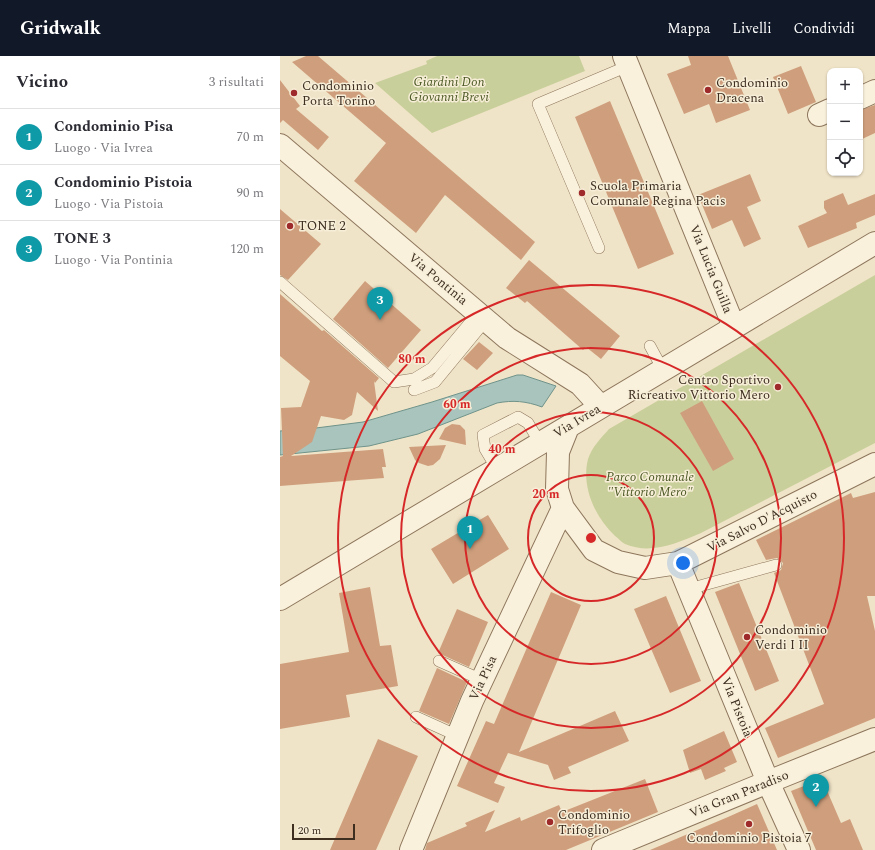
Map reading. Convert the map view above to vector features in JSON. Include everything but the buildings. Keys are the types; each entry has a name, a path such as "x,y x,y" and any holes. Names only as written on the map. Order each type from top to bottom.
{"street":[{"name":"Via Lucia Guilla","path":"626,61 734,327"},
{"path":"863,97 875,91"},
{"name":"Via Pontinia","path":"280,144 507,338 580,384 601,407"},
{"name":"Via Ivrea","path":"280,598 875,243"},
{"name":"Via Salvo D'Acquisto","path":"568,427 558,452 557,489 563,508 594,550 618,562 645,568 678,563 875,464"},
{"name":"Via Pisa","path":"411,850 482,680 563,508"},
{"name":"Via Pistoia","path":"678,563 768,782 800,850"},
{"name":"Via Gran Paradiso","path":"603,850 875,739"}],"lane":[{"path":"599,248 538,104 626,61"},
{"path":"280,282 394,382 414,379 432,368 482,317"},
{"path":"414,390 435,382 482,317"},
{"path":"650,346 663,370"},
{"path":"497,469 485,449 483,435 518,417 528,423 540,443"},
{"path":"689,589 776,565"},
{"path":"439,661 482,680"},
{"path":"416,717 458,736"}],"green space":[{"name":"Giardini Don Giovanni Brevi","path":"437,56 579,56 585,71 432,133 375,83 427,64 426,61"},
{"name":"Centro Sportivo Ricreativo Vittorio Mero","path":"875,275 875,443 701,533 673,544 654,548 635,547 625,544 615,536 601,520 596,511 591,501 586,480 588,459 597,443 609,429"}],"water":[{"path":"517,375 523,375 556,386 542,407 530,403 520,402 497,403 418,434 369,446 280,455 280,431 363,422"}],"place":[{"name":"Condominio Dracena","path":"708,90"},
{"name":"Condominio Porta Torino","path":"294,93"},
{"name":"Scuola Primaria Comunale Regina Pacis","path":"582,193"},
{"name":"TONE 2","path":"290,226"},
{"name":"TONE 3","path":"380,320"},
{"name":"Centro Sportivo Ricreativo Vittorio Mero","path":"778,387"},
{"name":"Condominio Pisa","path":"470,549"},
{"name":"Condominio Verdi I II","path":"747,637"},
{"name":"Condominio Pistoia","path":"816,807"},
{"name":"Condominio Trifoglio","path":"550,822"},
{"name":"Condominio Pistoia 7","path":"749,824"}],"park label":[{"name":"Parco Comunale \"Vittorio Mero\"","path":"650,484"}]}
